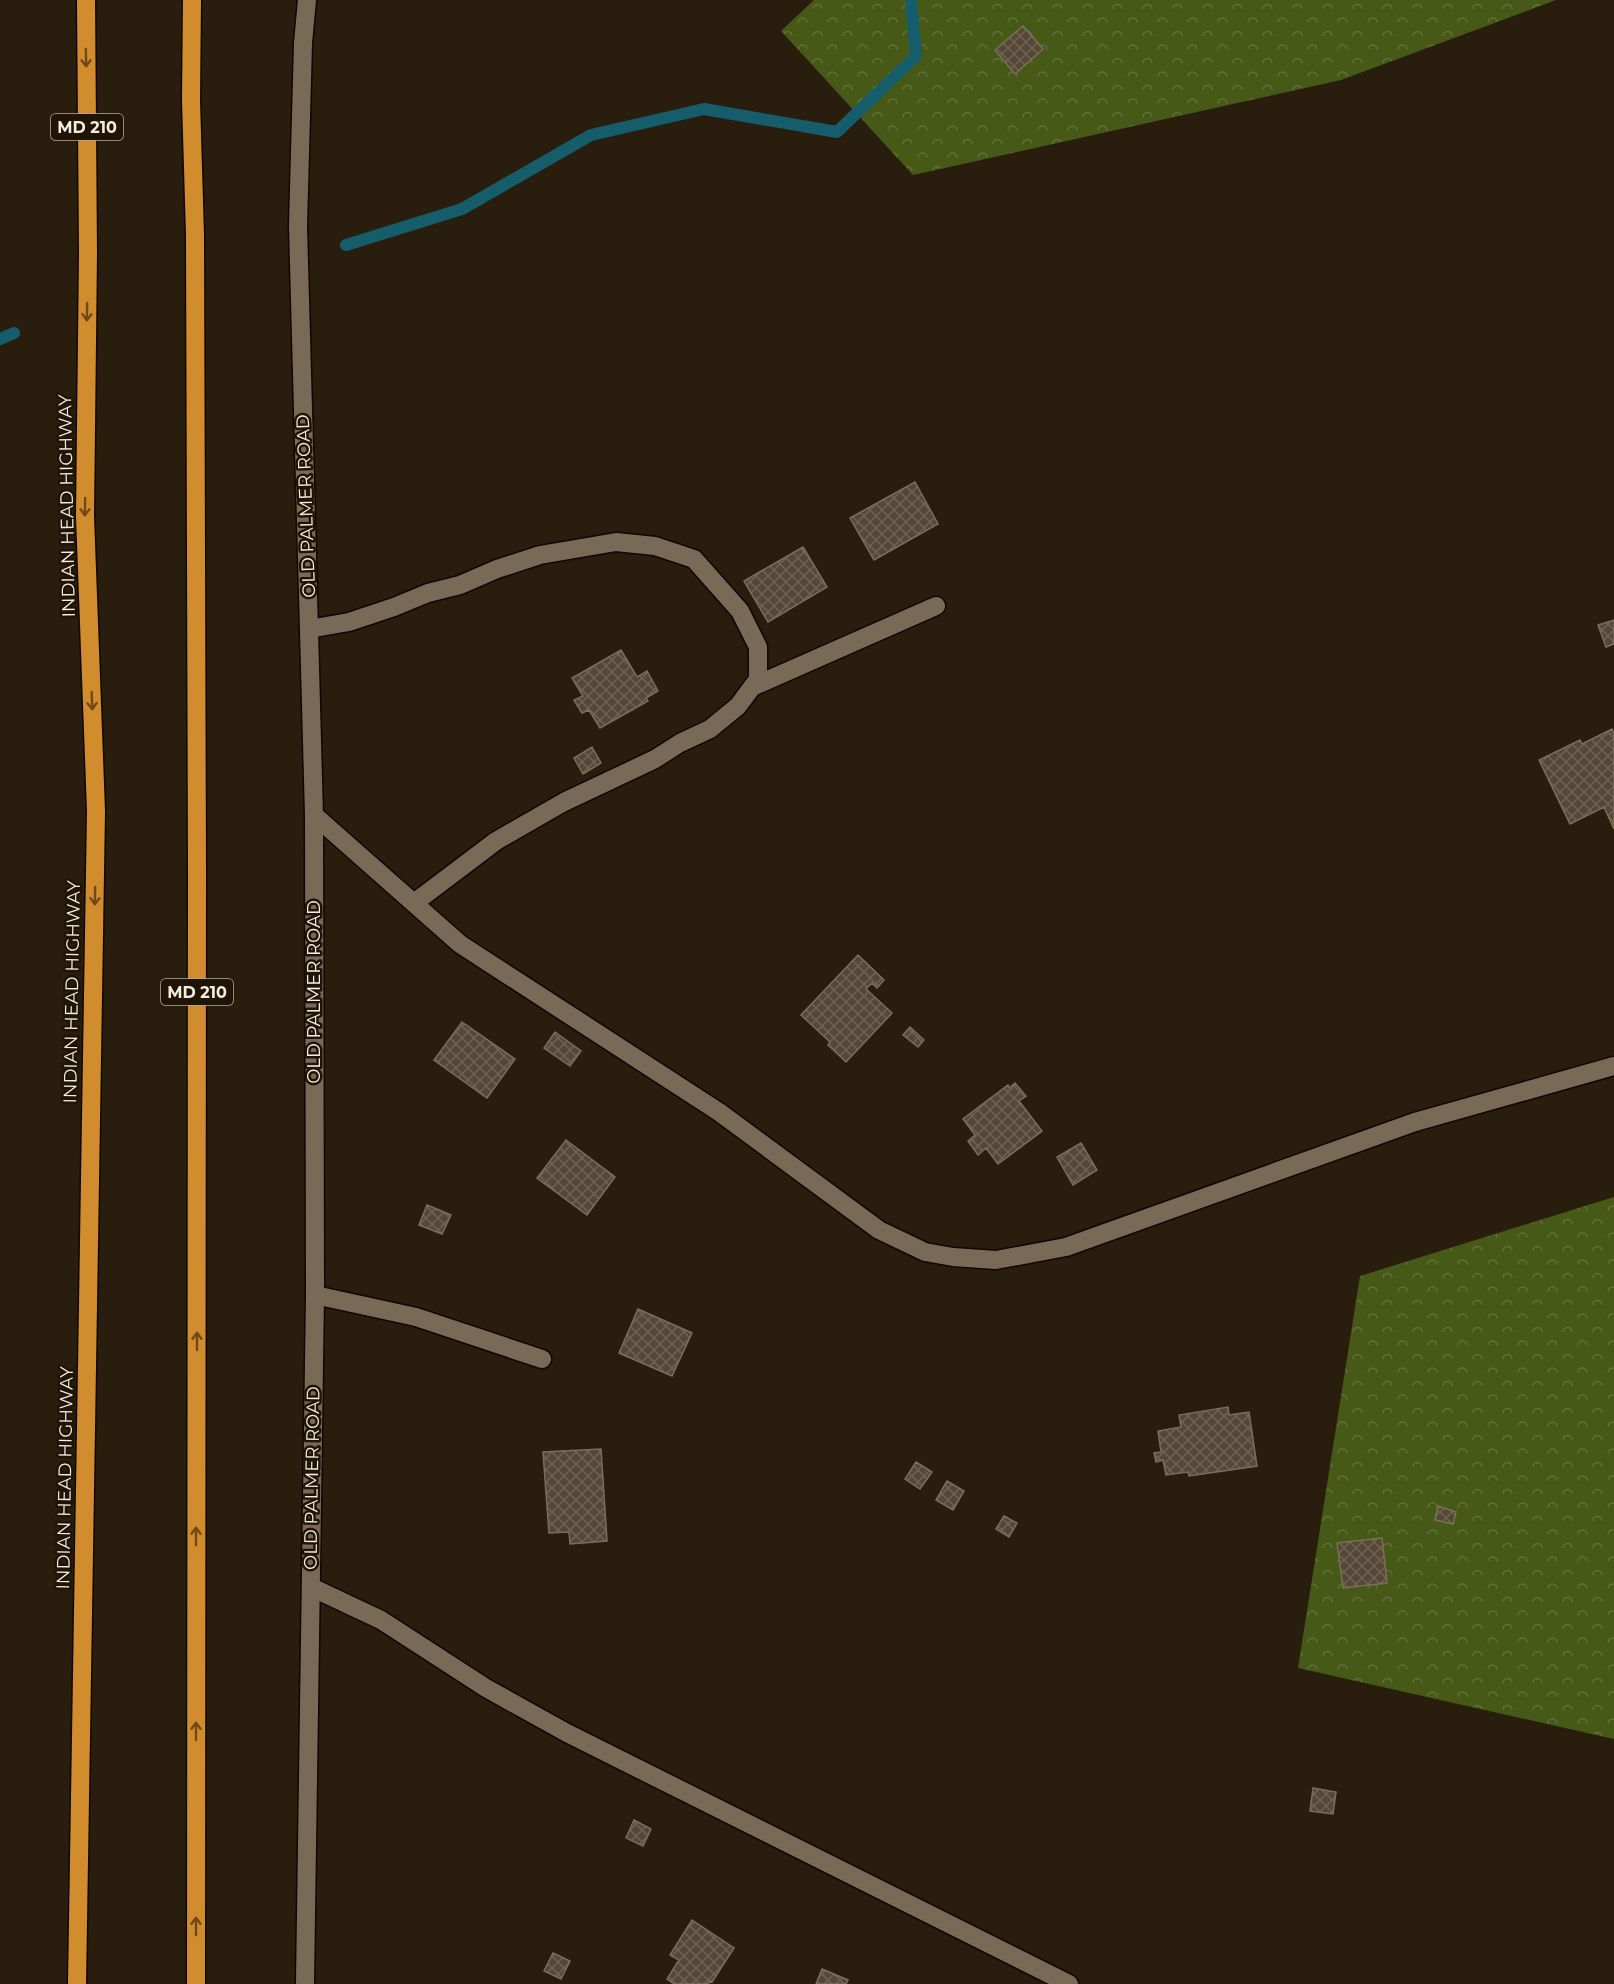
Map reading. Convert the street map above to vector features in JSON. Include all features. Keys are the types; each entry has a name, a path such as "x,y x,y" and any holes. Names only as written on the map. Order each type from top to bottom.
{"highway":[{"name":"INDIAN HEAD HIGHWAY","path":"77,1984 96,811 85,516 88,253 86,0"},
{"name":"MD 210","path":"192,0 197,849 196,1984"}],"street":[{"name":"OLD PALMER ROAD","path":"305,1984 315,1295 314,814 298,226 303,43 307,0"},
{"path":"309,629 349,622 428,593 460,585 497,569 540,555 616,542 655,546 694,559 740,611 758,646 758,679 738,706 710,729 680,742 655,759 564,802 496,841 414,903"},
{"path":"752,687 936,606"},
{"path":"314,814 460,944 719,1112 879,1230 925,1252 953,1257 996,1260 1066,1247 1415,1122 1614,1066"},
{"path":"315,1295 416,1317 542,1359"},
{"path":"311,1587 381,1620 486,1688 567,1733 1068,1984"}],"green space":[{"path":"814,0 1556,0 1341,80 913,175 781,31"},
{"path":"1614,1197 1614,1739 1298,1668 1360,1276"}],"building":[{"path":"1023,26 1043,49 1015,74 995,50"},
{"path":"915,482 938,524 874,560 850,518"},
{"path":"803,547 827,587 768,622 744,581"},
{"path":"1614,620 1614,644 1606,647 1598,625"},
{"path":"621,650 637,677 647,671 658,691 646,698 648,701 600,728 589,710 582,713 574,700 583,696 572,678"},
{"path":"1612,729 1614,734 1614,829 1604,807 1570,824 1539,760 1580,740 1582,744"},
{"path":"592,747 601,763 583,774 574,758"},
{"path":"858,955 884,980 877,988 872,983 866,989 892,1013 846,1062 828,1045 830,1042 801,1015"},
{"path":"462,1022 515,1059 487,1098 434,1060"},
{"path":"910,1027 924,1040 918,1047 903,1035"},
{"path":"555,1032 581,1051 570,1066 544,1048"},
{"path":"1015,1083 1026,1096 1019,1101 1042,1131 998,1164 986,1148 978,1155 968,1141 975,1135 963,1119 1008,1085 1009,1088"},
{"path":"566,1140 615,1177 587,1215 537,1178"},
{"path":"1081,1143 1097,1170 1073,1185 1057,1157"},
{"path":"427,1205 451,1215 442,1234 419,1225"},
{"path":"638,1309 692,1333 672,1376 619,1353"},
{"path":"1228,1407 1229,1415 1249,1412 1257,1466 1189,1476 1188,1472 1166,1475 1163,1460 1156,1462 1154,1453 1161,1452 1158,1431 1181,1427 1179,1415"},
{"path":"601,1449 607,1541 570,1544 569,1532 549,1533 543,1452"},
{"path":"916,1462 932,1472 920,1489 905,1479"},
{"path":"947,1481 964,1491 953,1510 936,1500"},
{"path":"1438,1506 1456,1512 1453,1524 1435,1520"},
{"path":"1004,1516 1017,1523 1009,1537 996,1529"},
{"path":"1382,1538 1387,1583 1343,1588 1337,1543"},
{"path":"1313,1788 1336,1792 1333,1814 1310,1811"},
{"path":"634,1820 651,1829 643,1846 626,1838"},
{"path":"692,1920 734,1948 712,1982 674,1984 667,1979 679,1960 670,1955"},
{"path":"553,1953 570,1961 561,1979 544,1971"},
{"path":"822,1969 848,1980 846,1984 816,1984"}],"waterway":[{"path":"346,245 462,209 591,135 704,109 837,132 916,56 911,0"},
{"path":"0,339 14,333"}]}
